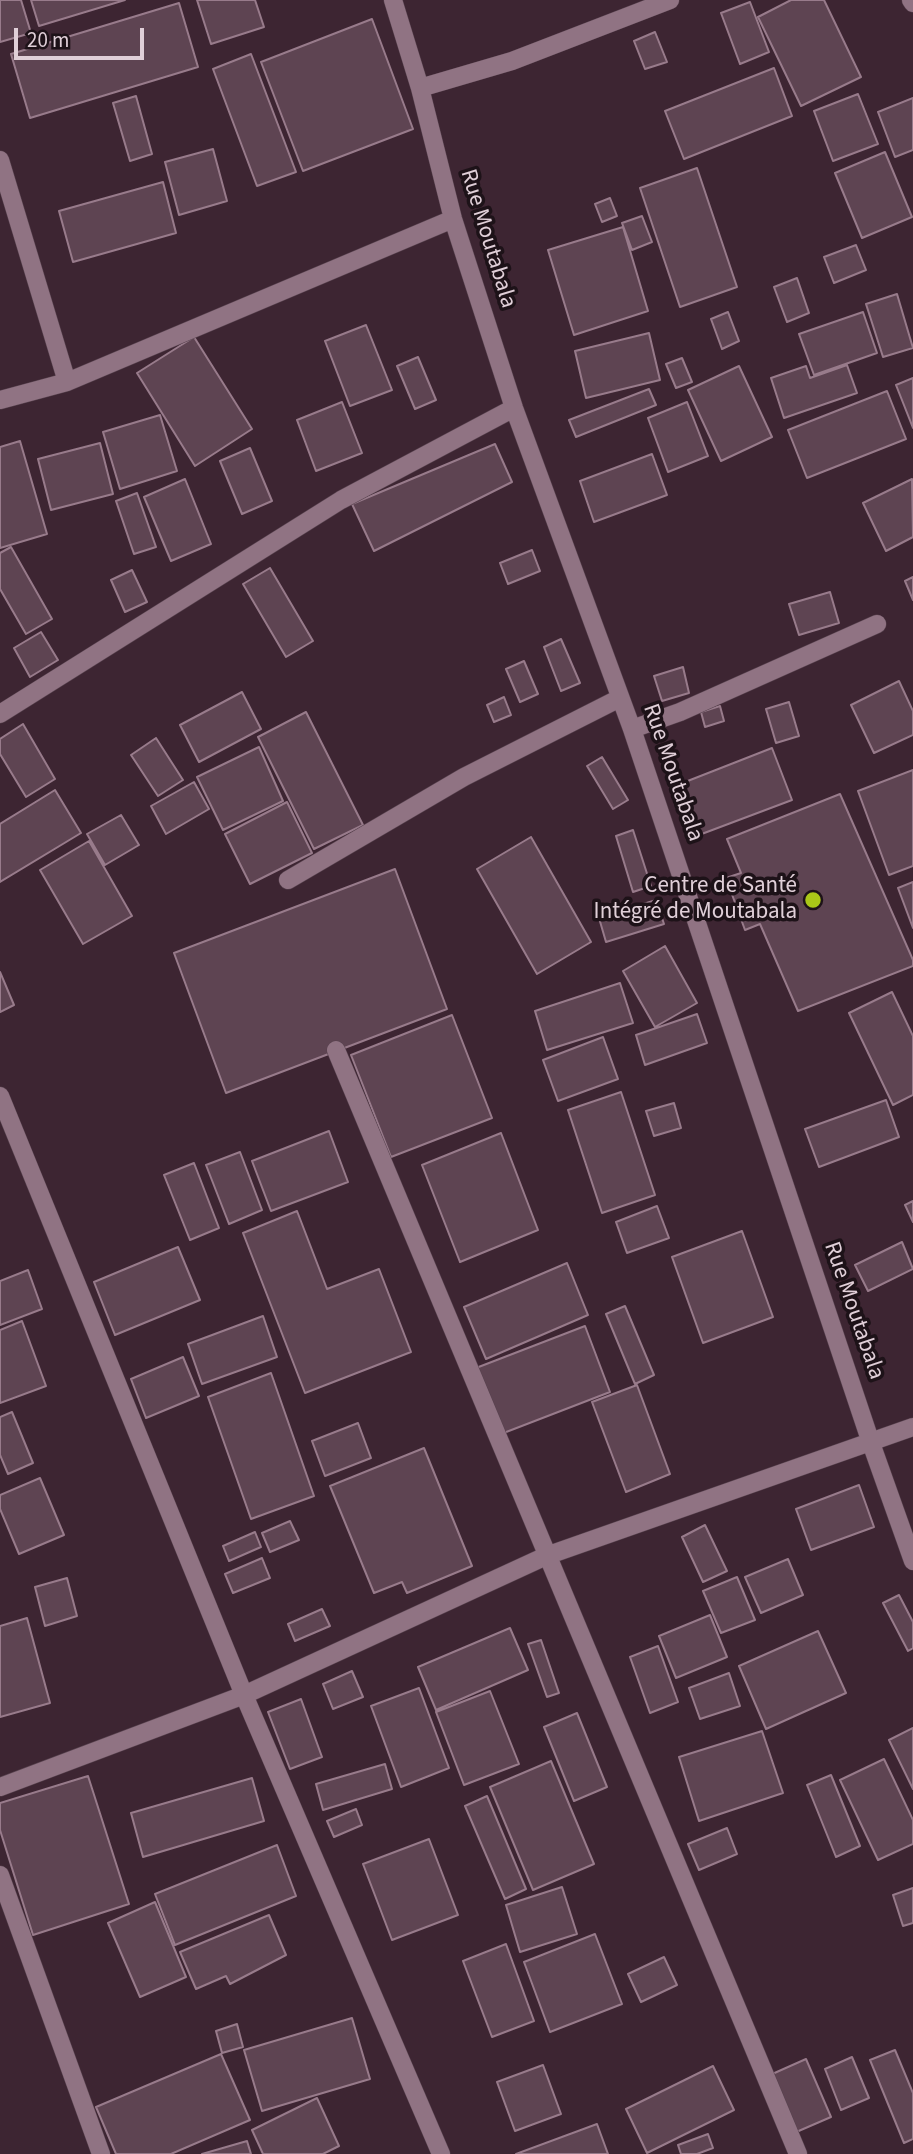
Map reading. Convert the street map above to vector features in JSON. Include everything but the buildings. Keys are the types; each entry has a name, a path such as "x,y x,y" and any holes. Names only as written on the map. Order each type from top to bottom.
{"street":[{"name":"Rue Moutabala","path":"393,0 453,219 514,408 632,729 913,1561"},
{"path":"419,88 512,61 670,0"},
{"path":"0,160 67,382"},
{"path":"0,400 67,382 453,219"},
{"path":"0,714 341,500 514,408"},
{"path":"632,729 680,712 877,624"},
{"path":"288,880 464,777 620,698"},
{"path":"336,1050 798,2154"},
{"path":"0,1096 244,1695 441,2154"},
{"path":"0,1787 244,1695 546,1556 913,1427"},
{"path":"0,1875 101,2154"}],"place":[{"name":"Centre de Santé Intégré de Moutabala","path":"813,900"}]}
